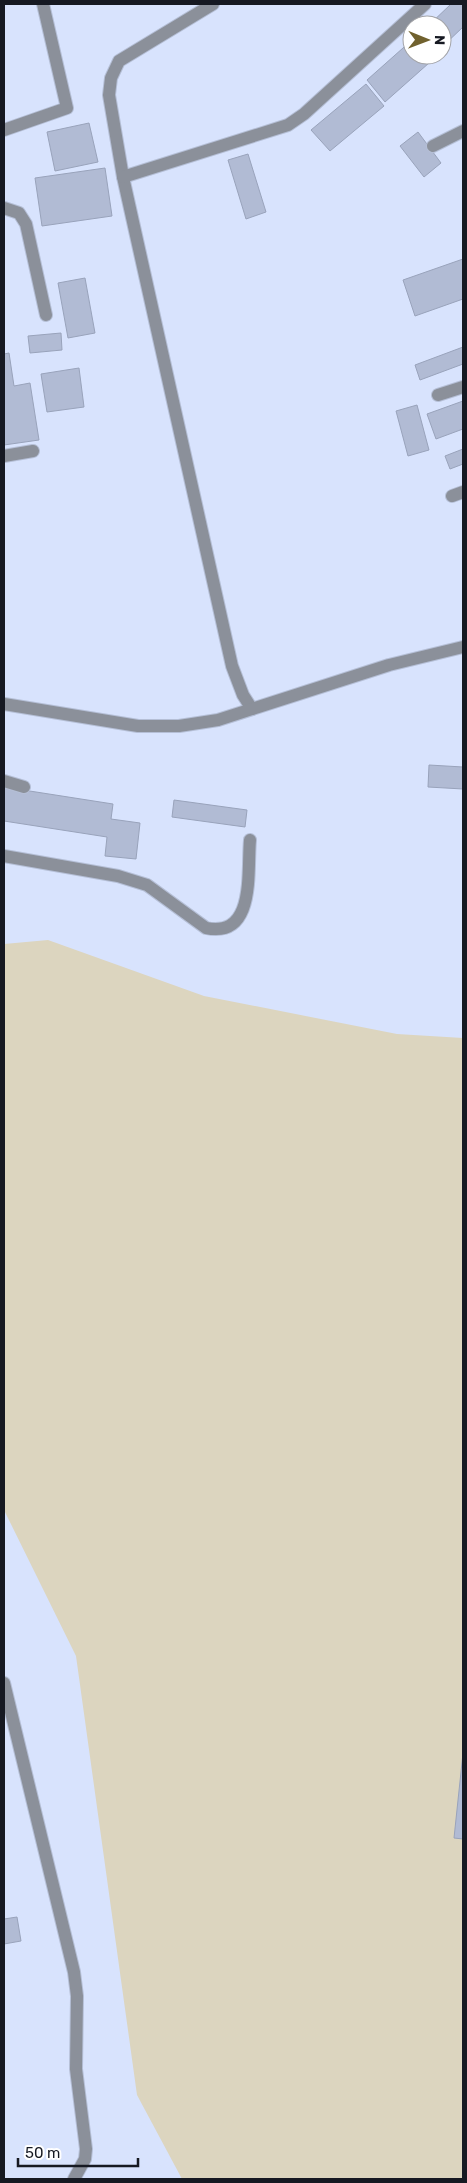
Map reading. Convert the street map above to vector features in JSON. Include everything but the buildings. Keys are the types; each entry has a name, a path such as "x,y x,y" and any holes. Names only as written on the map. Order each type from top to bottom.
{"lane":[{"path":"4,130 67,108 44,4"},
{"path":"213,4 119,61 114,68 109,95 123,177 232,666 243,695 252,709"},
{"path":"123,177 288,125 304,114 425,4"},
{"path":"433,146 463,131"},
{"path":"4,208 19,213 26,224 46,315"},
{"path":"438,395 463,388"},
{"path":"4,456 33,451"},
{"path":"4,704 138,726 179,726 218,720 388,665 463,647"},
{"path":"4,780 24,787"},
{"path":"4,856 118,876 147,885 206,928 217,930 229,927 243,913 250,840"},
{"path":"4,1683 74,1972 77,1996 76,2069 86,2149 85,2159 74,2179"}],"shaded area":[{"path":"48,940 204,996 397,1034 463,1038 463,2179 182,2179 137,2095 76,1656 4,1510 4,944"}]}
